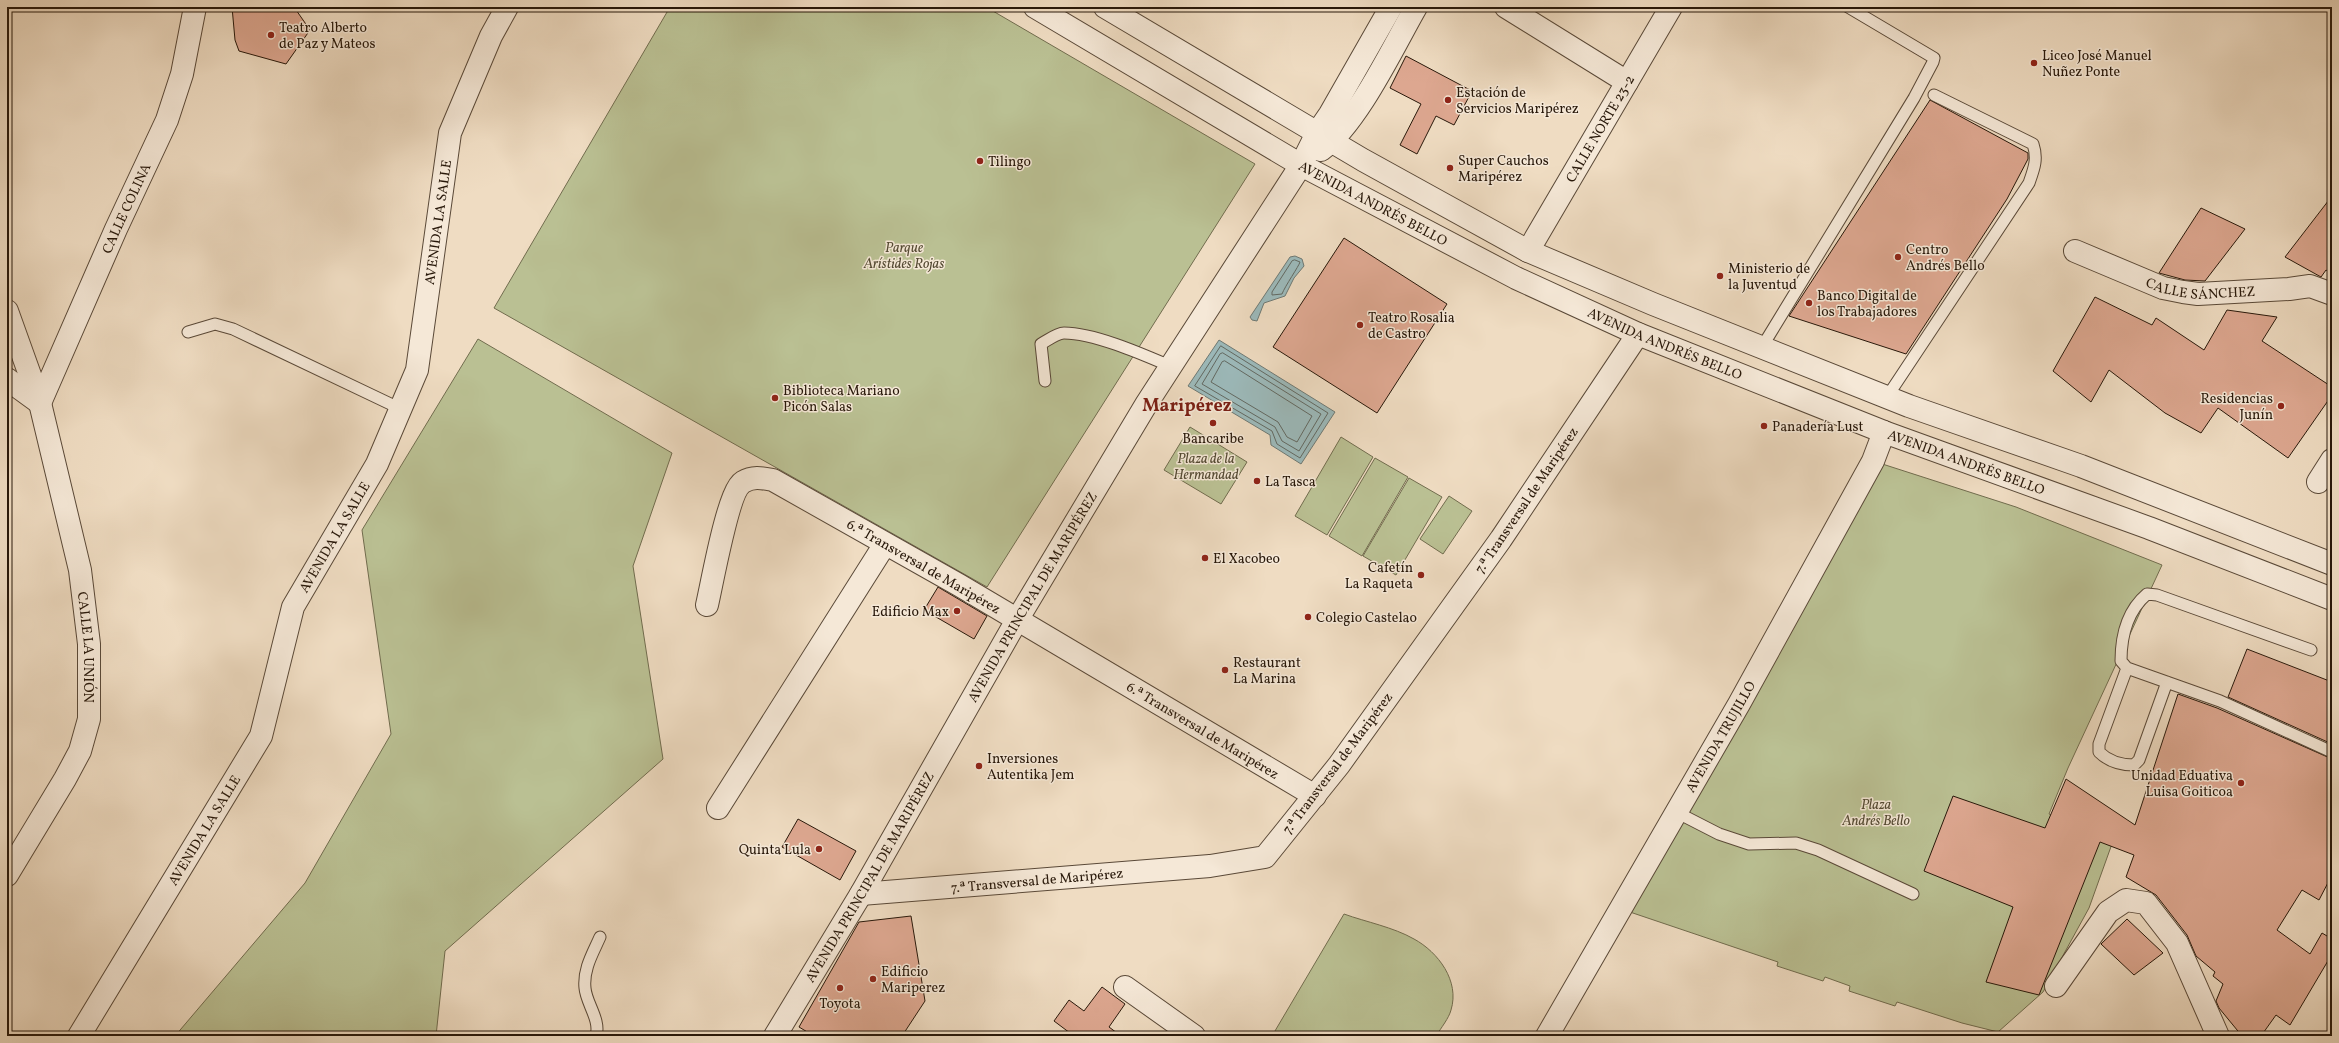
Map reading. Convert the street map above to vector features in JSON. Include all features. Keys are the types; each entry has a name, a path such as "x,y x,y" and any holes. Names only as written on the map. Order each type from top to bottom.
{"street":[{"name":"CALLE COLINA","path":"40,403 116,230 167,120 182,74 195,7"},
{"name":"AVENIDA LA SALLE","path":"79,1036 261,736 293,607 377,464 401,409 417,370 450,133 492,36 507,7"},
{"name":"AVENIDA ANDRÉS BELLO","path":"1035,7 1301,165 1516,278 1638,334 1884,432 2149,528 2332,599"},
{"path":"1105,7 1324,138 1528,251 1887,397 2081,466 2332,564"},
{"name":"AVENIDA PRINCIPAL DE MARIPÉREZ","path":"1324,138 1330,114 1392,7"},
{"name":"AVENIDA PRINCIPAL DE MARIPÉREZ","path":"775,1036 861,894 1017,620 1170,366 1301,165 1324,138 1352,116 1416,7"},
{"path":"1506,7 1628,82"},
{"name":"CALLE NORTE 23-2","path":"1528,251 1671,7"},
{"name":"CALLE SÁNCHEZ","path":"2075,251 2163,288 2183,292 2198,294 2290,289 2310,286 2332,294"},
{"name":"CALLE LA UNIÓN","path":"7,311 40,403 80,570 89,644 89,719 80,751 65,780 7,875"},
{"name":"7.ª Transversal de Maripérez","path":"861,894 1210,866 1265,857 1315,796 1501,539 1638,334"},
{"path":"7,379 40,403"},
{"name":"AVENIDA TRUJILLO","path":"1547,1036 1676,812 1873,461 1884,432"},
{"path":"2318,482 2332,460"},
{"name":"6.ª Transversal de Maripérez","path":"707,605 729,510 735,493 742,482 758,477 773,480 1017,620 1315,796"},
{"path":"718,808 886,544"},
{"path":"2056,986 2108,912 2126,900 2146,903 2177,943 2218,1036"},
{"path":"1126,987 1194,1036"}],"lane":[{"path":"1762,347 1914,98 1933,62 1934,58 1919,47 1848,7"},
{"path":"1887,397 2029,183 2036,164 2034,144 1934,95"},
{"path":"188,332 215,324 233,329 401,409"},
{"path":"1045,381 1042,344 1063,333 1089,337 1136,352 1170,366"},
{"path":"2312,650 2157,595 2147,594 2137,602 2123,636 2121,661 2127,668 2220,701 2332,752"},
{"path":"2127,668 2099,744 2099,752 2111,761 2134,765 2139,760 2167,682"},
{"path":"1676,812 1719,834 1749,844 1796,843 1818,850 1913,894"},
{"path":"596,1036 598,1031 585,989 585,971 600,936"}],"green space":[{"name":"Parque Arístides Rojas","path":"670,7 986,7 1255,164 987,587 494,308"},
{"path":"478,339 672,453 633,566 663,759 445,951 436,1036 175,1036 305,883 391,734 362,530"},
{"name":"Plaza de la Hermandad","path":"1190,427 1247,462 1221,504 1164,470"},
{"path":"1341,437 1373,457 1327,535 1295,516"},
{"path":"1375,458 1408,477 1362,556 1329,536"},
{"name":"Plaza Andrés Bello","path":"1873,461 2016,507 2162,565 2068,768 2049,814 2113,841 2089,908 2043,992 1998,1032 1962,1023 1897,1002 1895,1006 1849,991 1850,986 1825,977 1823,981 1777,966 1778,962 1621,909"},
{"path":"1409,478 1442,497 1396,575 1363,556"},
{"path":"1449,496 1472,511 1443,554 1420,539"},
{"path":"1344,914 1406,935 1423,945 1439,960 1450,978 1453,999 1449,1016 1436,1036 1272,1036"}],"water":[{"path":"1295,256 1302,259 1304,266 1294,278 1285,296 1264,303 1257,321 1252,320 1250,317 1290,257"},
{"path":"1219,340 1335,412 1301,464 1271,445 1270,435 1188,386"}],"building":[{"name":"Teatro Alberto de Paz y Mateos","path":"232,7 294,7 310,30 286,64 239,51 235,40"},
{"path":"1406,56 1472,91 1454,125 1436,116 1417,154 1400,145 1421,104 1390,88"},
{"name":"Centro Andrés Bello","path":"1930,100 2028,153 2028,159 2007,199 1906,354 1789,316"},
{"path":"2332,196 2332,274 2326,270 2321,277 2285,257"},
{"path":"2201,208 2245,229 2205,281 2185,280 2159,273"},
{"name":"Teatro Rosalia de Castro","path":"1344,238 1447,304 1377,413 1273,347"},
{"path":"2095,297 2152,325 2156,318 2204,350 2227,310 2277,317 2262,341 2332,387 2332,395 2288,458 2218,408 2201,433 2165,413 2109,370 2091,402 2053,371"},
{"name":"Edificio Max","path":"938,587 987,616 974,639 924,610"},
{"path":"2247,649 2332,682 2332,744 2228,697"},
{"path":"2178,694 2217,708 2332,759 2332,875 2319,900 2302,890 2277,930 2310,954 2322,933 2332,939 2332,954 2290,1025 2276,1015 2261,1036 2242,1036 2219,1008 2216,1001 2223,984 2213,976 2215,972 2196,956 2187,935 2156,895 2126,877 2134,855 2100,842 2039,995 1986,982 2013,907 1924,871 1953,796 2045,828 2066,779 2135,825"},
{"name":"Quinta Lula","path":"798,819 856,851 840,880 782,847"},
{"name":"Edificio Mariperez","path":"911,916 925,1001 902,1036 814,1036 799,1027 859,922"},
{"path":"2127,919 2163,953 2134,975 2101,944"},
{"path":"1102,987 1125,1004 1109,1027 1121,1036 1074,1036 1054,1021 1069,1000 1084,1011"}],"place":[{"name":"Teatro Alberto de Paz y Mateos","path":"271,35"},
{"name":"Liceo José Manuel Nuñez Ponte","path":"2034,63"},
{"name":"Estación de Servicios Maripérez","path":"1448,100"},
{"name":"Tilingo","path":"980,161"},
{"name":"Super Cauchos Maripérez","path":"1450,168"},
{"name":"Centro Andrés Bello","path":"1898,257"},
{"name":"Ministerio de la Juventud","path":"1720,276"},
{"name":"Banco Digital de los Trabajadores","path":"1809,303"},
{"name":"Teatro Rosalia de Castro","path":"1360,325"},
{"name":"Biblioteca Mariano Picón Salas","path":"775,398"},
{"name":"Residencias Junín","path":"2281,406"},
{"name":"Bancaribe","path":"1213,423"},
{"name":"Panadería Lust","path":"1764,426"},
{"name":"La Tasca","path":"1257,481"},
{"name":"El Xacobeo","path":"1205,558"},
{"name":"Cafetín La Raqueta","path":"1421,575"},
{"name":"Edificio Max","path":"957,611"},
{"name":"Colegio Castelao","path":"1308,617"},
{"name":"Restaurant La Marina","path":"1225,670"},
{"name":"Inversiones Autentika Jem","path":"979,766"},
{"name":"Unidad Eduativa Luisa Goiticoa","path":"2241,783"},
{"name":"Quinta Lula","path":"819,849"},
{"name":"Edificio Mariperez","path":"873,979"},
{"name":"Toyota","path":"840,988"}],"district":[{"name":"Maripérez","path":"1187,405"}]}
